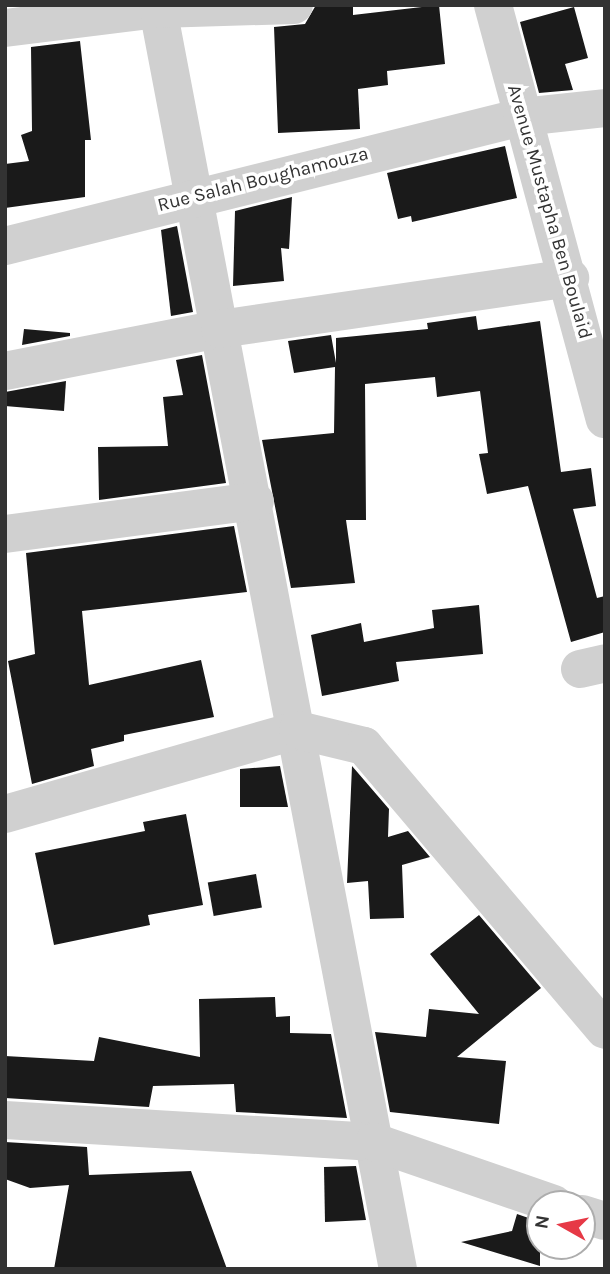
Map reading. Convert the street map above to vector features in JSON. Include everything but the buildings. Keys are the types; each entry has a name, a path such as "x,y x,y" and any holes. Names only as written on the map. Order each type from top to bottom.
{"street":[{"path":"5,28 158,9 294,5"},
{"name":"Avenue Mustapha Ben Boulaid","path":"493,5 522,117 570,278 605,419"},
{"path":"158,9 191,197 256,502 398,1269"},
{"name":"Rue Salah Boughamouza","path":"5,246 191,197 522,117 605,108"},
{"path":"5,372 220,329 570,278"},
{"path":"5,534 256,502"},
{"path":"5,814 298,730 363,746 605,1030"},
{"path":"5,1120 374,1142 526,1194"}]}
